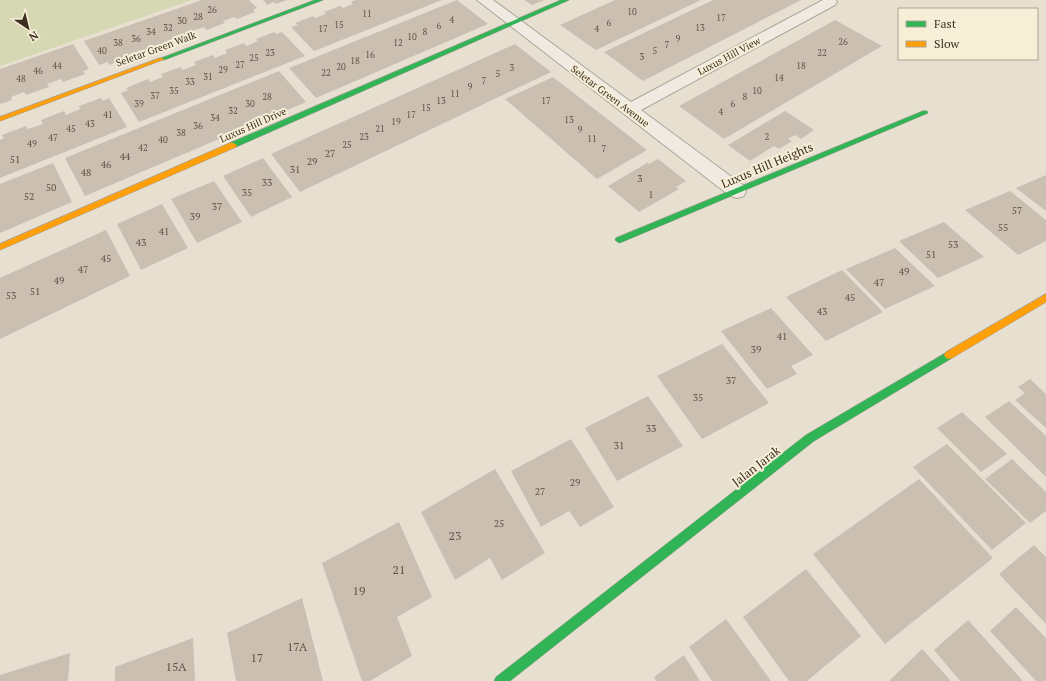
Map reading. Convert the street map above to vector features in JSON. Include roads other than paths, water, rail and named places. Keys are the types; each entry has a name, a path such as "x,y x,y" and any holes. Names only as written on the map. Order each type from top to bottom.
{"street":[{"name":"Seletar Green Walk","path":"0,119 320,0"},
{"name":"Seletar Green Avenue","path":"484,0 737,191"},
{"name":"Luxus Hill Drive","path":"0,247 566,0"},
{"name":"Luxus Hill View","path":"629,110 830,2"},
{"name":"Luxus Hill Heights","path":"619,240 925,112"},
{"name":"Jalan Jarak","path":"500,681 810,438 1046,298"}]}
